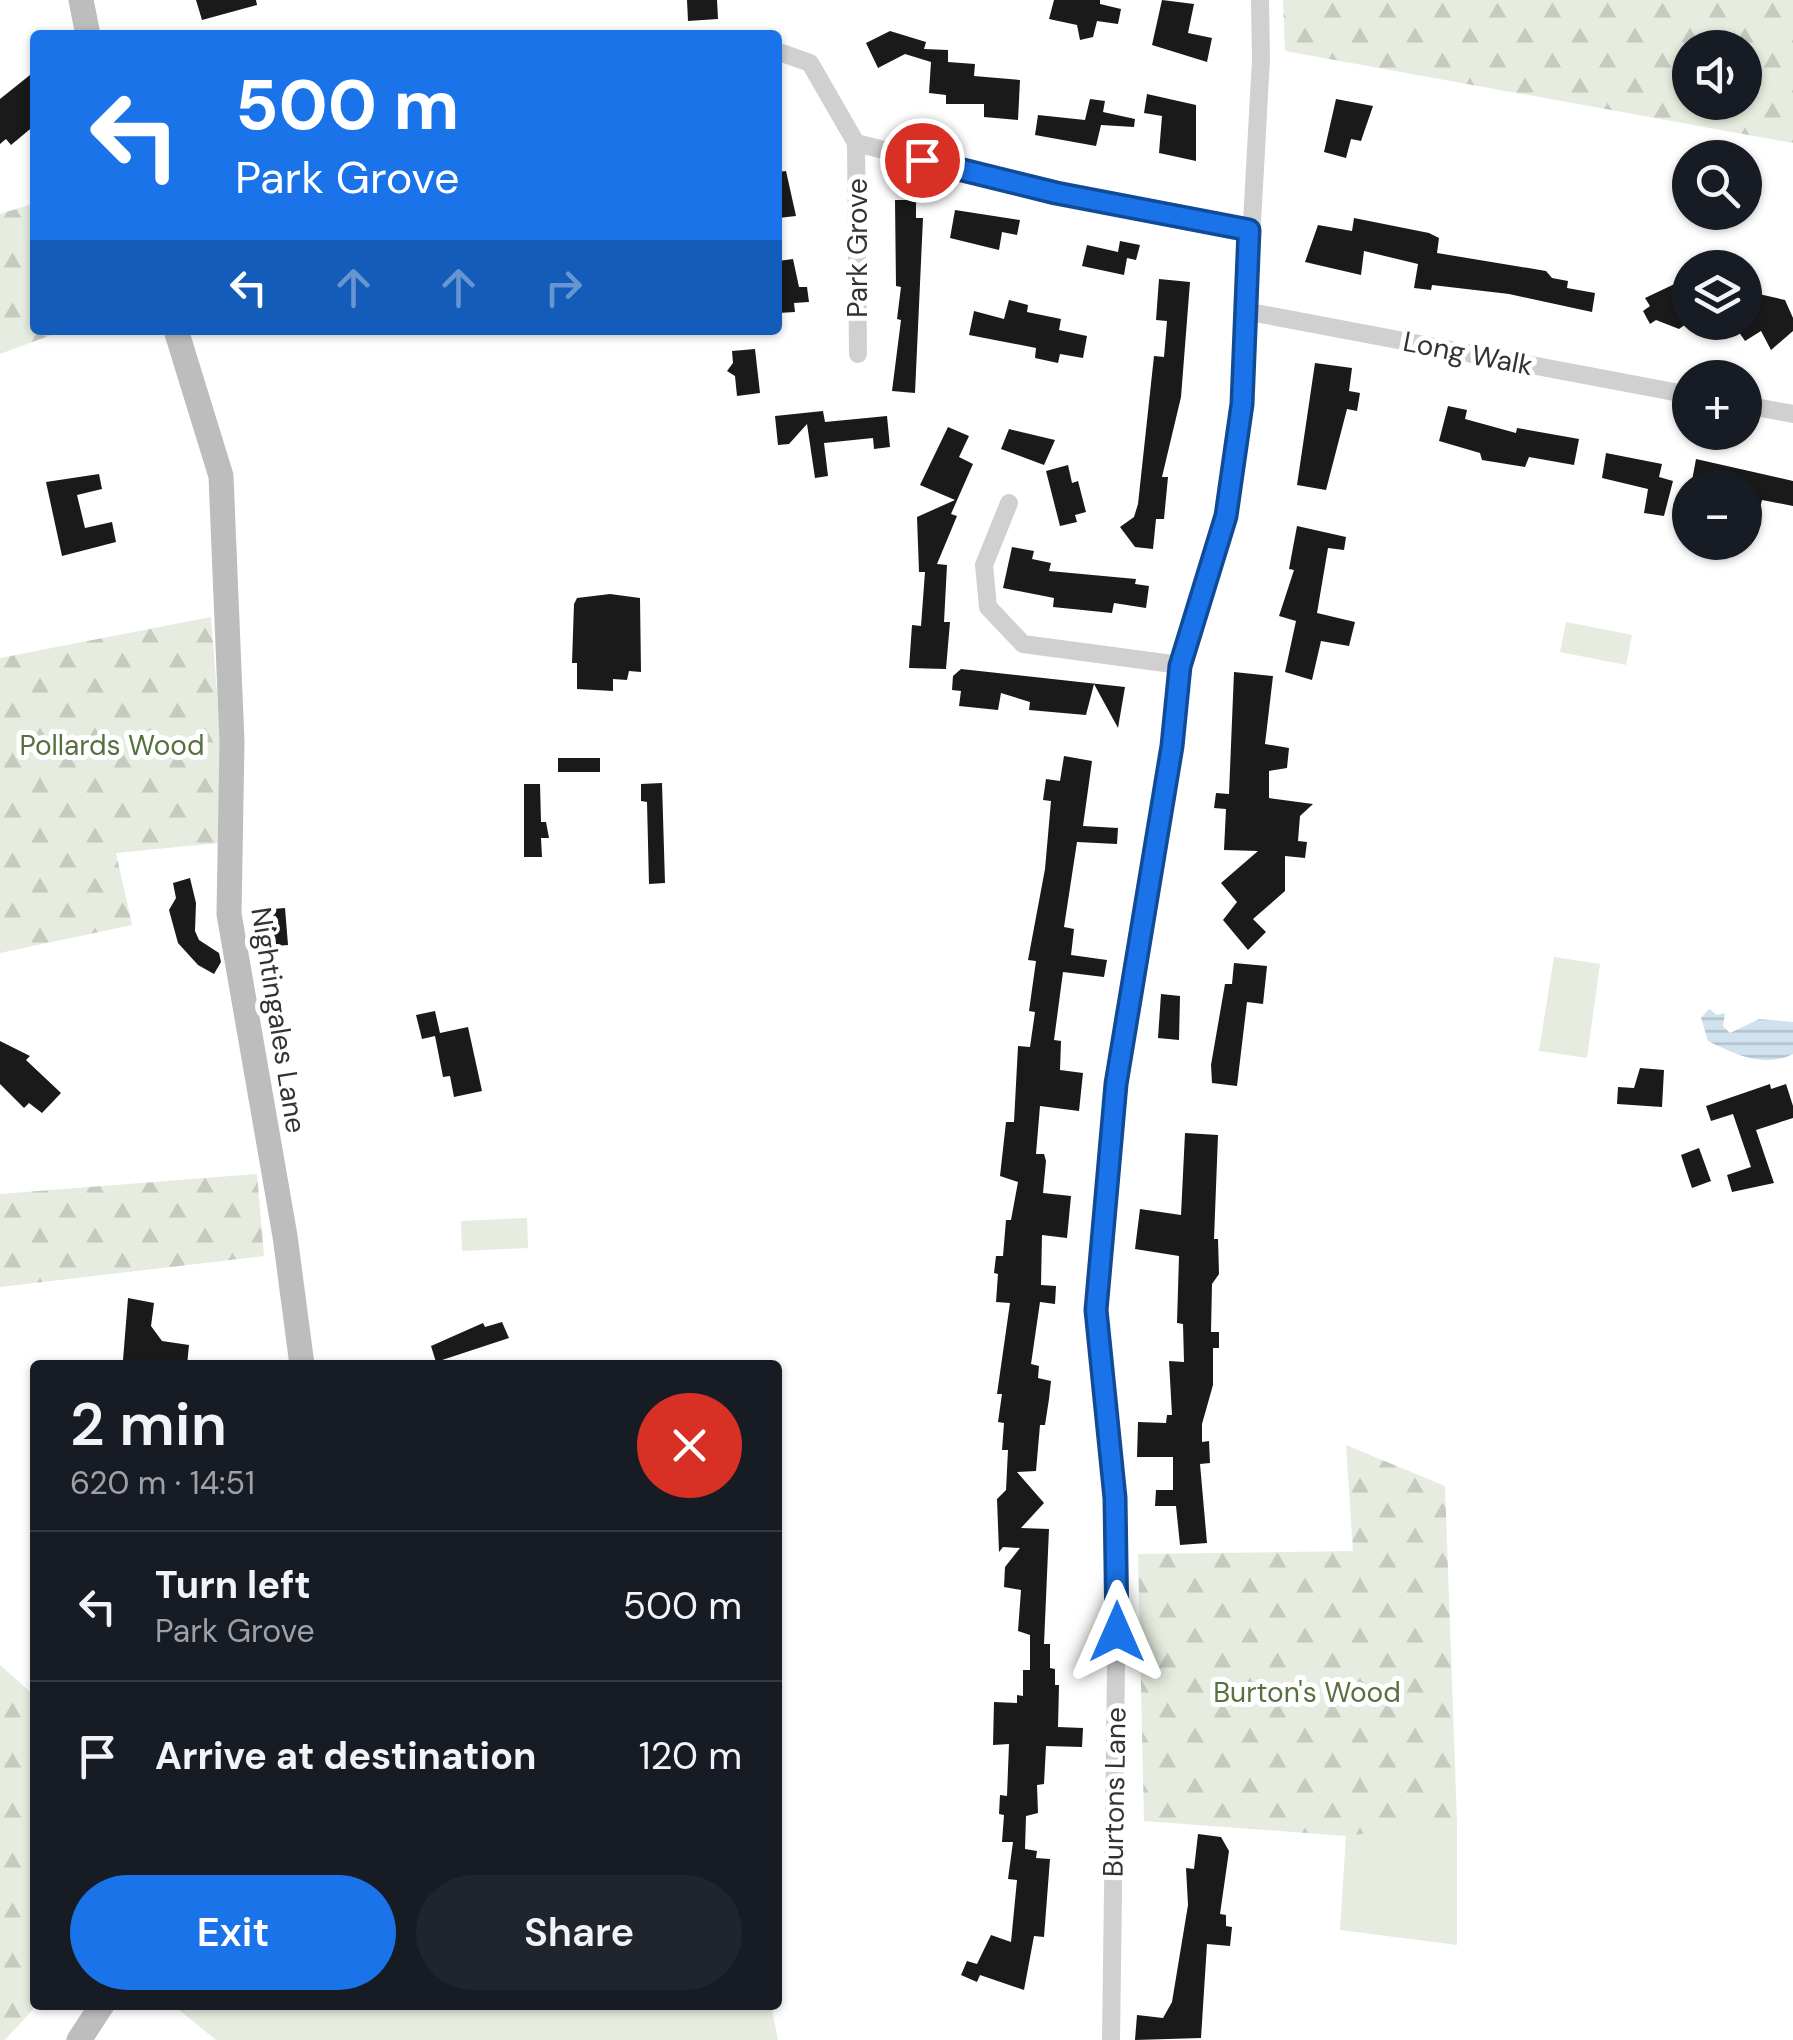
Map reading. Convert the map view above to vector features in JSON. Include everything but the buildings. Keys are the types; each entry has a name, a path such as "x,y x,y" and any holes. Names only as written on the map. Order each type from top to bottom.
{"main road":[{"path":"80,0 87,30"},
{"name":"Nightingales Lane","path":"178,335 221,476 232,742 230,914 285,1236 301,1360"},
{"path":"79,2040 99,2010"}],"street":[{"name":"Burtons Lane","path":"1111,2040 1117,1593 1115,1498 1096,1310 1116,1084 1172,746 1180,666 1226,516 1242,404 1261,58 1260,0"},
{"name":"Park Grove","path":"782,53 810,63 856,143 858,354"},
{"name":"Park Grove","path":"856,143 1056,193 1249,230"},
{"name":"Long Walk","path":"1245,311 1672,392"},
{"path":"1762,408 1793,414"},
{"path":"1010,503 984,564 988,607 1023,644 1180,666"}],"green space":[{"path":"1283,0 1793,0 1793,143 1285,51"},
{"path":"30,205 30,335 51,335 0,354 0,214"},
{"name":"Pollards Wood","path":"211,617 229,842 116,853 132,925 0,953 0,658"},
{"path":"1566,622 1632,635 1626,665 1560,652"},
{"path":"1554,957 1600,964 1587,1058 1539,1051"},
{"path":"257,1174 264,1256 0,1287 0,1194"},
{"path":"527,1218 528,1248 462,1251 461,1221"},
{"name":"Burton's Wood","path":"1346,1445 1445,1486 1457,1822 1346,1836 1144,1821 1138,1554 1353,1551"},
{"path":"0,1665 30,1692 32,2010 5,2040 0,2040"},
{"path":"1457,1822 1457,1945 1340,1930 1346,1836"},
{"path":"179,2010 772,2010 778,2040 216,2040"}],"water":[{"path":"1709,1009 1717,1015 1725,1013 1723,1026 1730,1033 1759,1019 1793,1022 1793,1054 1760,1060 1708,1041 1701,1018"}],"route":[{"path":"922,160 1056,193 1249,230 1242,404 1226,516 1180,666 1172,746 1116,1084 1096,1310 1115,1498 1117,1632"}]}
